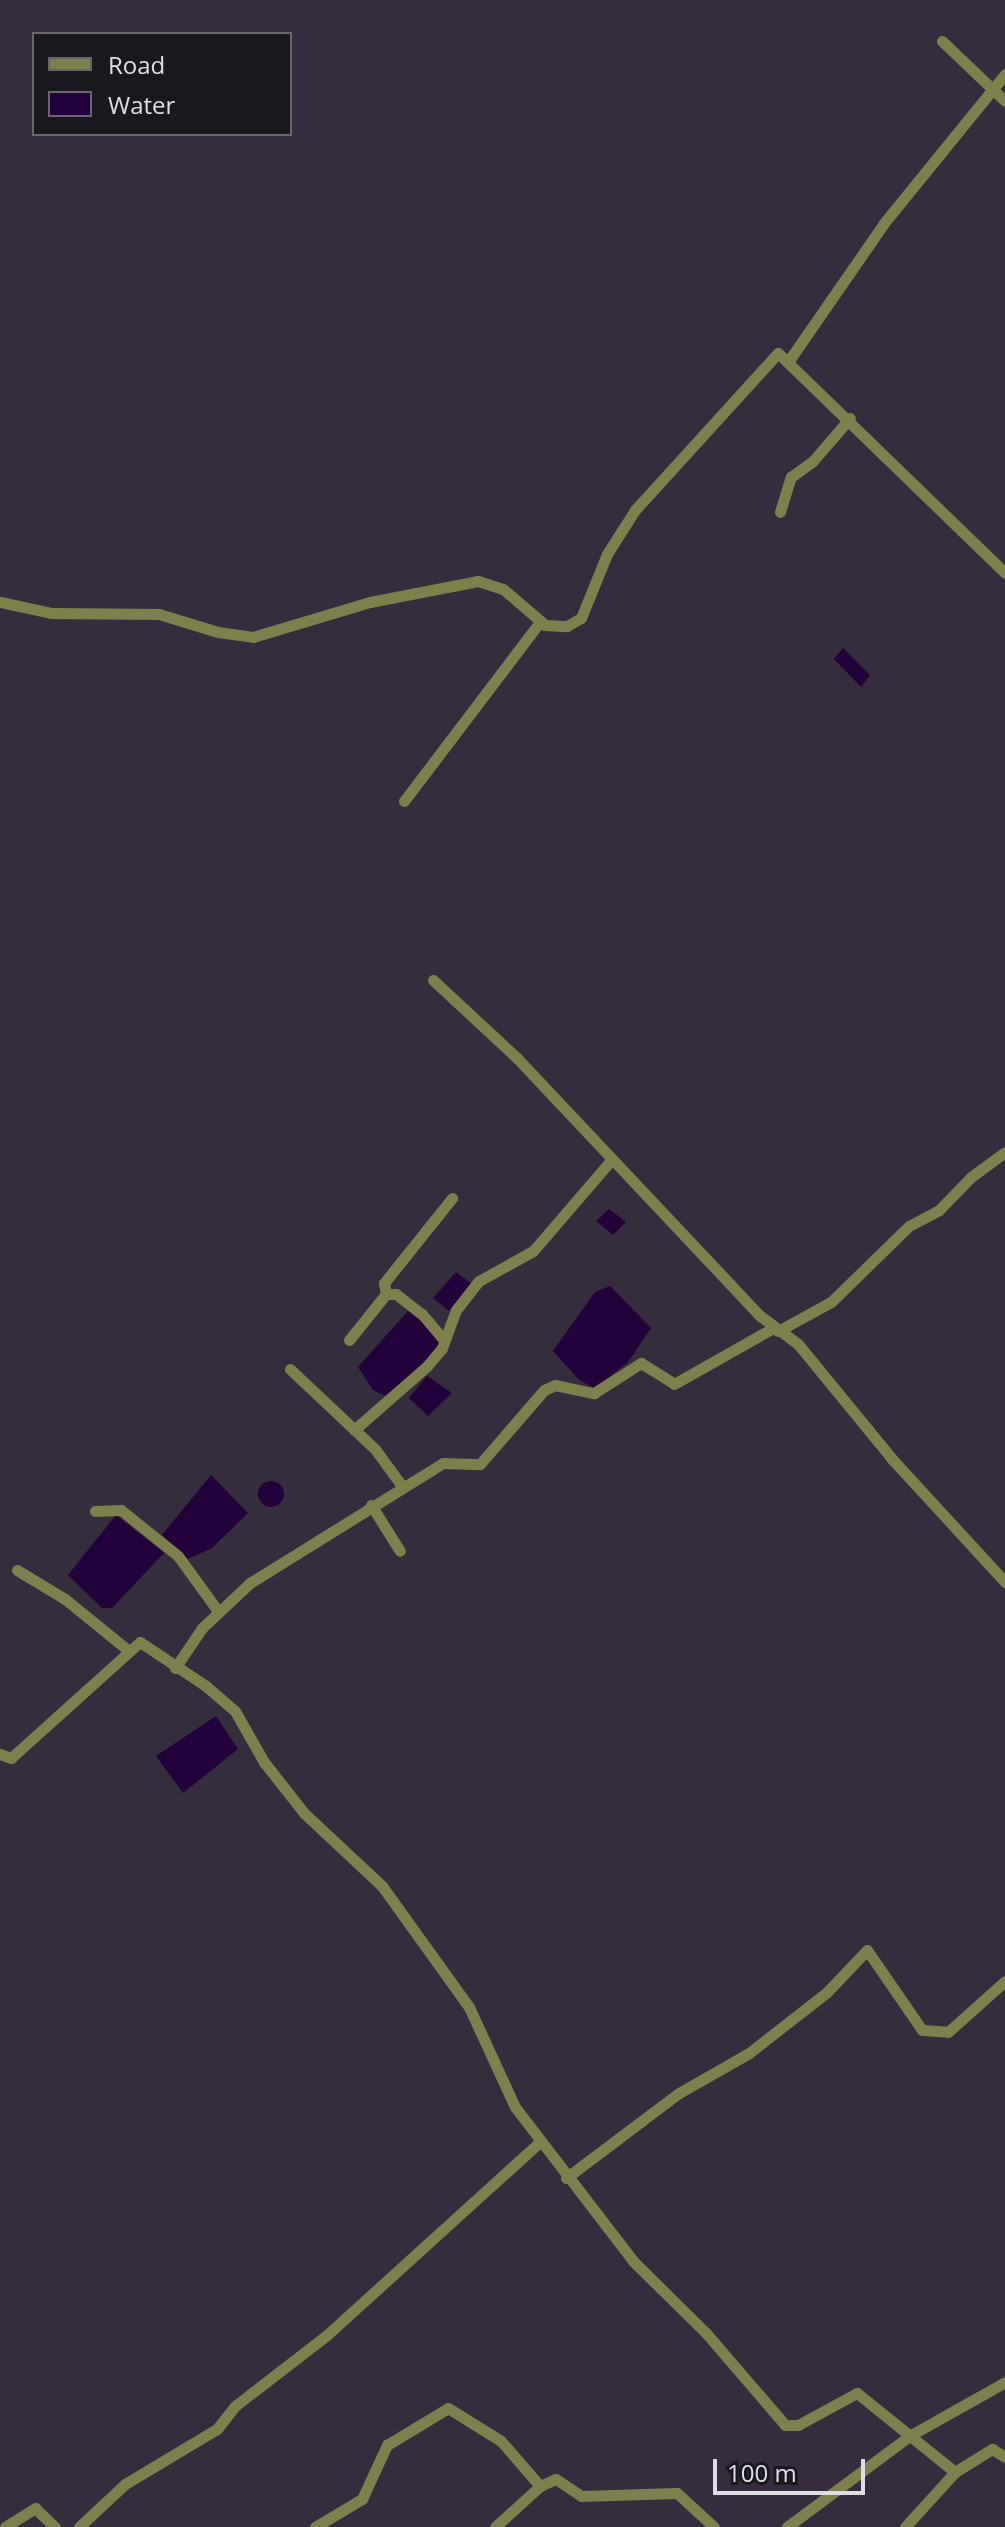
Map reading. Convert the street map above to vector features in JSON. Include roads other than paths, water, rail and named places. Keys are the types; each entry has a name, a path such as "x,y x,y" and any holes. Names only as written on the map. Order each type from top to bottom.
{"street":[{"path":"942,41 1005,101"},
{"path":"790,359 884,223 1005,74"},
{"path":"0,602 51,613 159,614 218,632 253,637 370,602 478,581 503,589 540,622 567,626 581,618 615,539 657,481 750,388 772,354 790,359 1005,573"},
{"path":"780,512 791,477 812,462 850,418"},
{"path":"404,801 540,622"},
{"path":"433,980 517,1058 545,1093 776,1329 798,1344 892,1459 1005,1582"},
{"path":"175,1668 218,1611 250,1583 371,1505 449,1460 480,1464 544,1390 555,1385 594,1393 641,1363 674,1384 831,1302 909,1226 939,1210 971,1177 1005,1152"},
{"path":"354,1430 420,1375 443,1339 456,1310 479,1281 533,1251 612,1159"},
{"path":"349,1340 386,1294 384,1283 452,1198"},
{"path":"386,1294 396,1294 422,1314 443,1339"},
{"path":"290,1369 354,1430 402,1486"},
{"path":"371,1505 400,1551"},
{"path":"95,1511 121,1510 172,1551 218,1611"},
{"path":"17,1570 65,1599 129,1651"},
{"path":"0,1754 11,1758 140,1642 231,1706 291,1797 382,1886 469,2007 515,2107 567,2176 633,2261 706,2333 785,2425 798,2425 857,2393 955,2472"},
{"path":"567,2176 679,2093 749,2053 827,1992 867,1950 922,2030 948,2032 1005,1981"},
{"path":"79,2527 125,2484 217,2429 235,2406 328,2334 541,2141"},
{"path":"787,2527 908,2437 1005,2382"},
{"path":"315,2527 362,2499 387,2445 448,2408 501,2441 540,2486"},
{"path":"905,2527 955,2472 992,2449 1005,2457"},
{"path":"495,2527 540,2486 556,2479 581,2496 614,2498 666,2490 685,2497 714,2527"},
{"path":"5,2527 35,2508 55,2527"}],"water":[{"path":"843,648 870,675 861,687 834,659"},
{"path":"609,1209 626,1222 613,1235 596,1221"},
{"path":"456,1272 473,1285 449,1311 433,1298"},
{"path":"610,1286 651,1328 628,1362 595,1388 579,1380 553,1351 595,1292"},
{"path":"408,1311 418,1315 440,1343 419,1372 386,1396 373,1390 358,1367"},
{"path":"427,1376 452,1393 428,1416 409,1398"},
{"path":"211,1475 248,1513 212,1548 188,1559 162,1535"},
{"path":"271,1481 280,1485 284,1494 280,1503 271,1507 262,1503 258,1494 262,1485"},
{"path":"116,1515 164,1553 112,1608 102,1608 68,1575"},
{"path":"216,1716 238,1749 183,1793 156,1756"}]}
